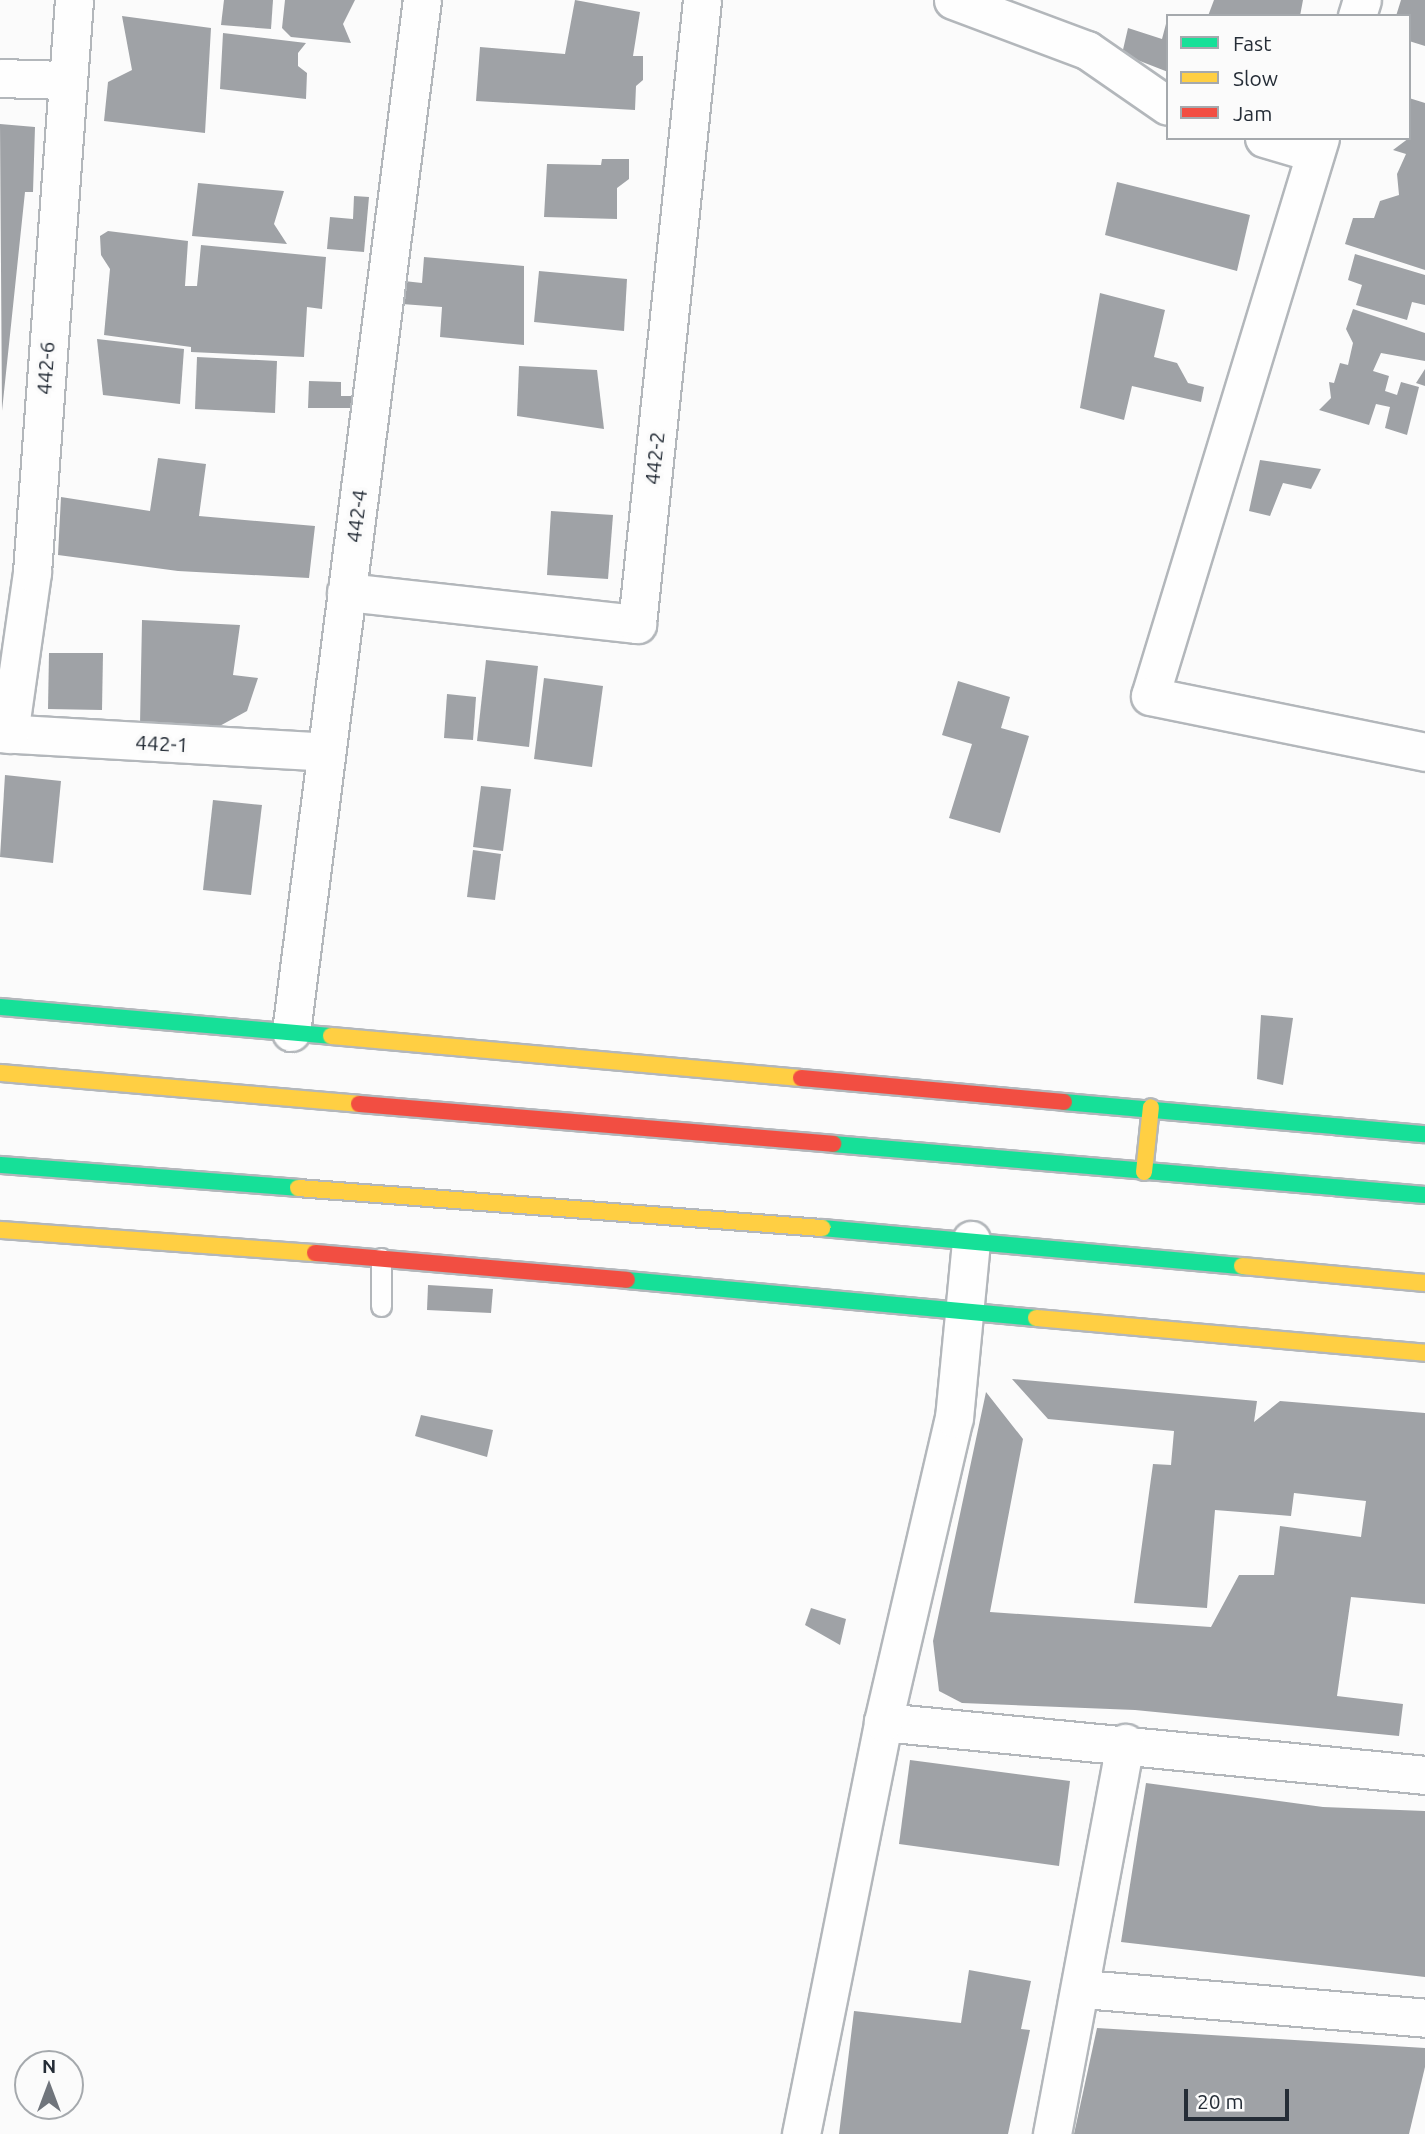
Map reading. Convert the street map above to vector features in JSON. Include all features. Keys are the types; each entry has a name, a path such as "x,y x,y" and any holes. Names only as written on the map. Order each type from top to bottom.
{"main road":[{"path":"0,1007 1151,1107 1425,1134"},
{"path":"0,1073 1425,1195"},
{"path":"1144,1172 1151,1107"},
{"path":"0,1166 971,1240 1425,1283"},
{"path":"0,1230 380,1258 1425,1353"}],"street":[{"name":"442-6","path":"4,734 32,572 63,80 74,0"},
{"name":"442-4","path":"291,1032 422,0"},
{"name":"442-2","path":"346,592 637,624 702,0"},
{"path":"953,0 1087,50 1166,105"},
{"path":"0,78 63,80"},
{"path":"1278,140 1318,146 1150,695 1423,746"},
{"name":"442-1","path":"4,734 325,752"},
{"path":"801,2134 883,1722 954,1418 967,1310 971,1240"},
{"path":"883,1722 1125,1743 1425,1775"},
{"path":"1052,2134 1083,1989 1125,1743"},
{"path":"1083,1989 1425,2018"}],"lane":[{"path":"380,1258 380,1306"}],"building":[{"path":"224,0 273,0 271,29 221,25"},
{"path":"285,0 355,0 343,24 351,43 291,37 282,28"},
{"path":"575,0 640,12 633,56 643,56 643,80 636,86 635,110 476,101 480,47 565,54"},
{"path":"1214,0 1303,0 1300,14 1209,14"},
{"path":"1401,0 1425,0 1425,46 1411,42 1411,14 1397,14"},
{"path":"122,16 211,28 205,133 104,121 108,82 132,70"},
{"path":"1166,24 1166,71 1122,54 1128,28 1162,39"},
{"path":"223,33 306,43 298,53 298,66 307,73 306,99 220,89"},
{"path":"1411,99 1425,103 1425,270 1345,244 1353,218 1374,218 1380,201 1399,195 1397,174 1406,154 1393,150 1406,140 1411,140"},
{"path":"0,124 35,127 33,192 25,192 2,411"},
{"path":"602,159 629,159 629,179 617,188 617,219 544,217 547,164 601,165"},
{"path":"1117,182 1250,215 1237,271 1105,235"},
{"path":"198,183 284,191 274,224 287,244 192,236"},
{"path":"354,196 369,197 364,252 327,249 330,217 353,219"},
{"path":"108,231 188,241 185,286 197,286 201,245 326,257 322,309 307,307 304,357 191,352 191,347 104,335 110,269 101,255 100,236"},
{"path":"1355,254 1425,275 1425,305 1412,302 1407,320 1356,305 1362,285 1348,280"},
{"path":"424,257 524,266 524,345 440,337 442,307 402,304 404,281 422,283"},
{"path":"539,271 627,279 624,331 534,322"},
{"path":"1100,293 1165,310 1154,357 1177,363 1188,383 1204,387 1201,402 1132,386 1124,420 1080,408"},
{"path":"1353,309 1425,333 1425,361 1381,353 1373,371 1389,376 1385,391 1397,395 1401,382 1419,387 1407,435 1385,428 1390,407 1376,404 1369,425 1319,410 1331,398 1329,382 1334,383 1340,363 1348,365 1353,343 1346,329"},
{"path":"97,339 184,349 180,404 103,395"},
{"path":"197,357 277,361 275,413 195,409"},
{"path":"519,366 597,370 604,429 517,416"},
{"path":"1425,369 1425,386 1416,383"},
{"path":"309,381 341,382 341,396 352,396 352,408 308,408"},
{"path":"158,458 206,464 199,516 315,526 309,578 178,571 58,555 61,497 150,511"},
{"path":"1260,460 1321,469 1311,489 1283,483 1270,516 1249,511"},
{"path":"551,511 613,515 608,579 547,575"},
{"path":"142,620 240,625 233,675 258,678 247,711 216,728 140,724"},
{"path":"49,653 103,653 102,710 48,709"},
{"path":"486,660 538,666 529,747 477,741"},
{"path":"544,678 603,686 592,767 534,759"},
{"path":"958,681 1010,697 1001,728 1029,736 1000,833 949,818 972,744 942,735"},
{"path":"447,694 476,697 473,740 444,738"},
{"path":"5,775 61,781 53,863 0,857"},
{"path":"481,786 511,789 503,851 473,847"},
{"path":"213,800 262,805 251,895 203,890"},
{"path":"473,850 501,854 495,900 467,897"},
{"path":"1261,1015 1293,1018 1283,1085 1257,1079"},
{"path":"428,1285 493,1289 491,1313 427,1310"},
{"path":"1012,1379 1257,1401 1254,1422 1280,1401 1425,1413 1425,1604 1351,1597 1337,1696 1403,1704 1399,1736 1135,1710 962,1703 939,1691 933,1641 986,1392 1023,1439 990,1612 1211,1627 1239,1575 1274,1575 1280,1526 1361,1537 1366,1501 1294,1493 1291,1516 1215,1510 1207,1608 1134,1603 1153,1464 1171,1465 1174,1431 1048,1419"},
{"path":"421,1415 493,1430 487,1457 415,1436"},
{"path":"811,1608 846,1619 840,1645 805,1625"},
{"path":"910,1760 1070,1781 1059,1866 899,1844"},
{"path":"1146,1783 1323,1807 1425,1811 1425,1977 1121,1942"},
{"path":"969,1970 1031,1981 1021,2029 1030,2030 1008,2134 839,2134 854,2011 961,2023"},
{"path":"1097,2028 1425,2048 1425,2067 1409,2134 1074,2134"}],"traffic: fast":[{"path":"0,1007 331,1036"},
{"path":"1064,1102 1425,1134"},
{"path":"833,1144 1425,1195"},
{"path":"0,1165 298,1188"},
{"path":"822,1228 1242,1266"},
{"path":"627,1280 1036,1318"}],"traffic: slow":[{"path":"331,1036 801,1078"},
{"path":"0,1073 359,1104"},
{"path":"1144,1172 1151,1107"},
{"path":"298,1188 822,1228"},
{"path":"0,1230 315,1253"},
{"path":"1242,1266 1425,1283"},
{"path":"1036,1318 1425,1353"}],"traffic: jam":[{"path":"801,1078 1064,1102"},
{"path":"359,1104 833,1144"},
{"path":"315,1253 627,1280"}]}
